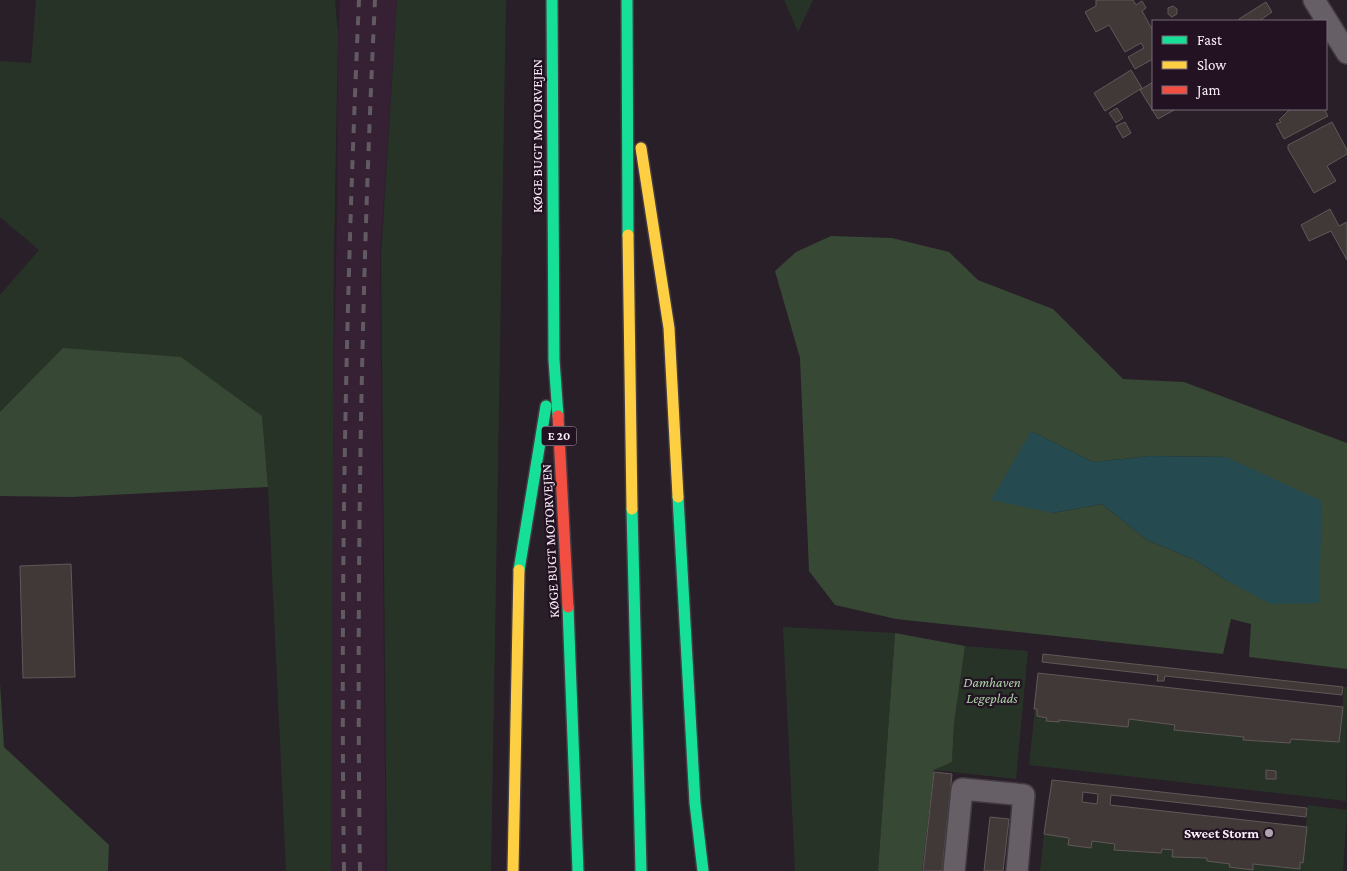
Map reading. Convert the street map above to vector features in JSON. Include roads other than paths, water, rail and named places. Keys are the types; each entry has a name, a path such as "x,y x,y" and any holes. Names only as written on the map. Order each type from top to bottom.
{"highway":[{"name":"KØGE BUGT MOTORVEJEN","path":"552,0 554,360 566,546 578,871"},
{"path":"627,0 629,362 641,871"},
{"path":"626,51 669,328 695,803 703,871"},
{"path":"513,871 519,574 554,360"}],"street":[{"path":"1314,0 1326,20"},
{"path":"1327,21 1347,53"},
{"path":"954,871 962,789 1024,795 1017,871"}],"water":[{"path":"1031,431 1093,462 1151,456 1226,457 1322,501 1319,603 1271,604 1229,582 1195,560 1147,540 1102,504 1053,513 991,500"}],"railway":[{"path":"344,871 343,653 345,436 359,0"},
{"path":"360,871 359,544 366,218 375,0"}],"place":[{"name":"Sweet Storm","path":"1269,833"}],"park label":[{"name":"Damhaven Legeplads","path":"992,690"}]}
